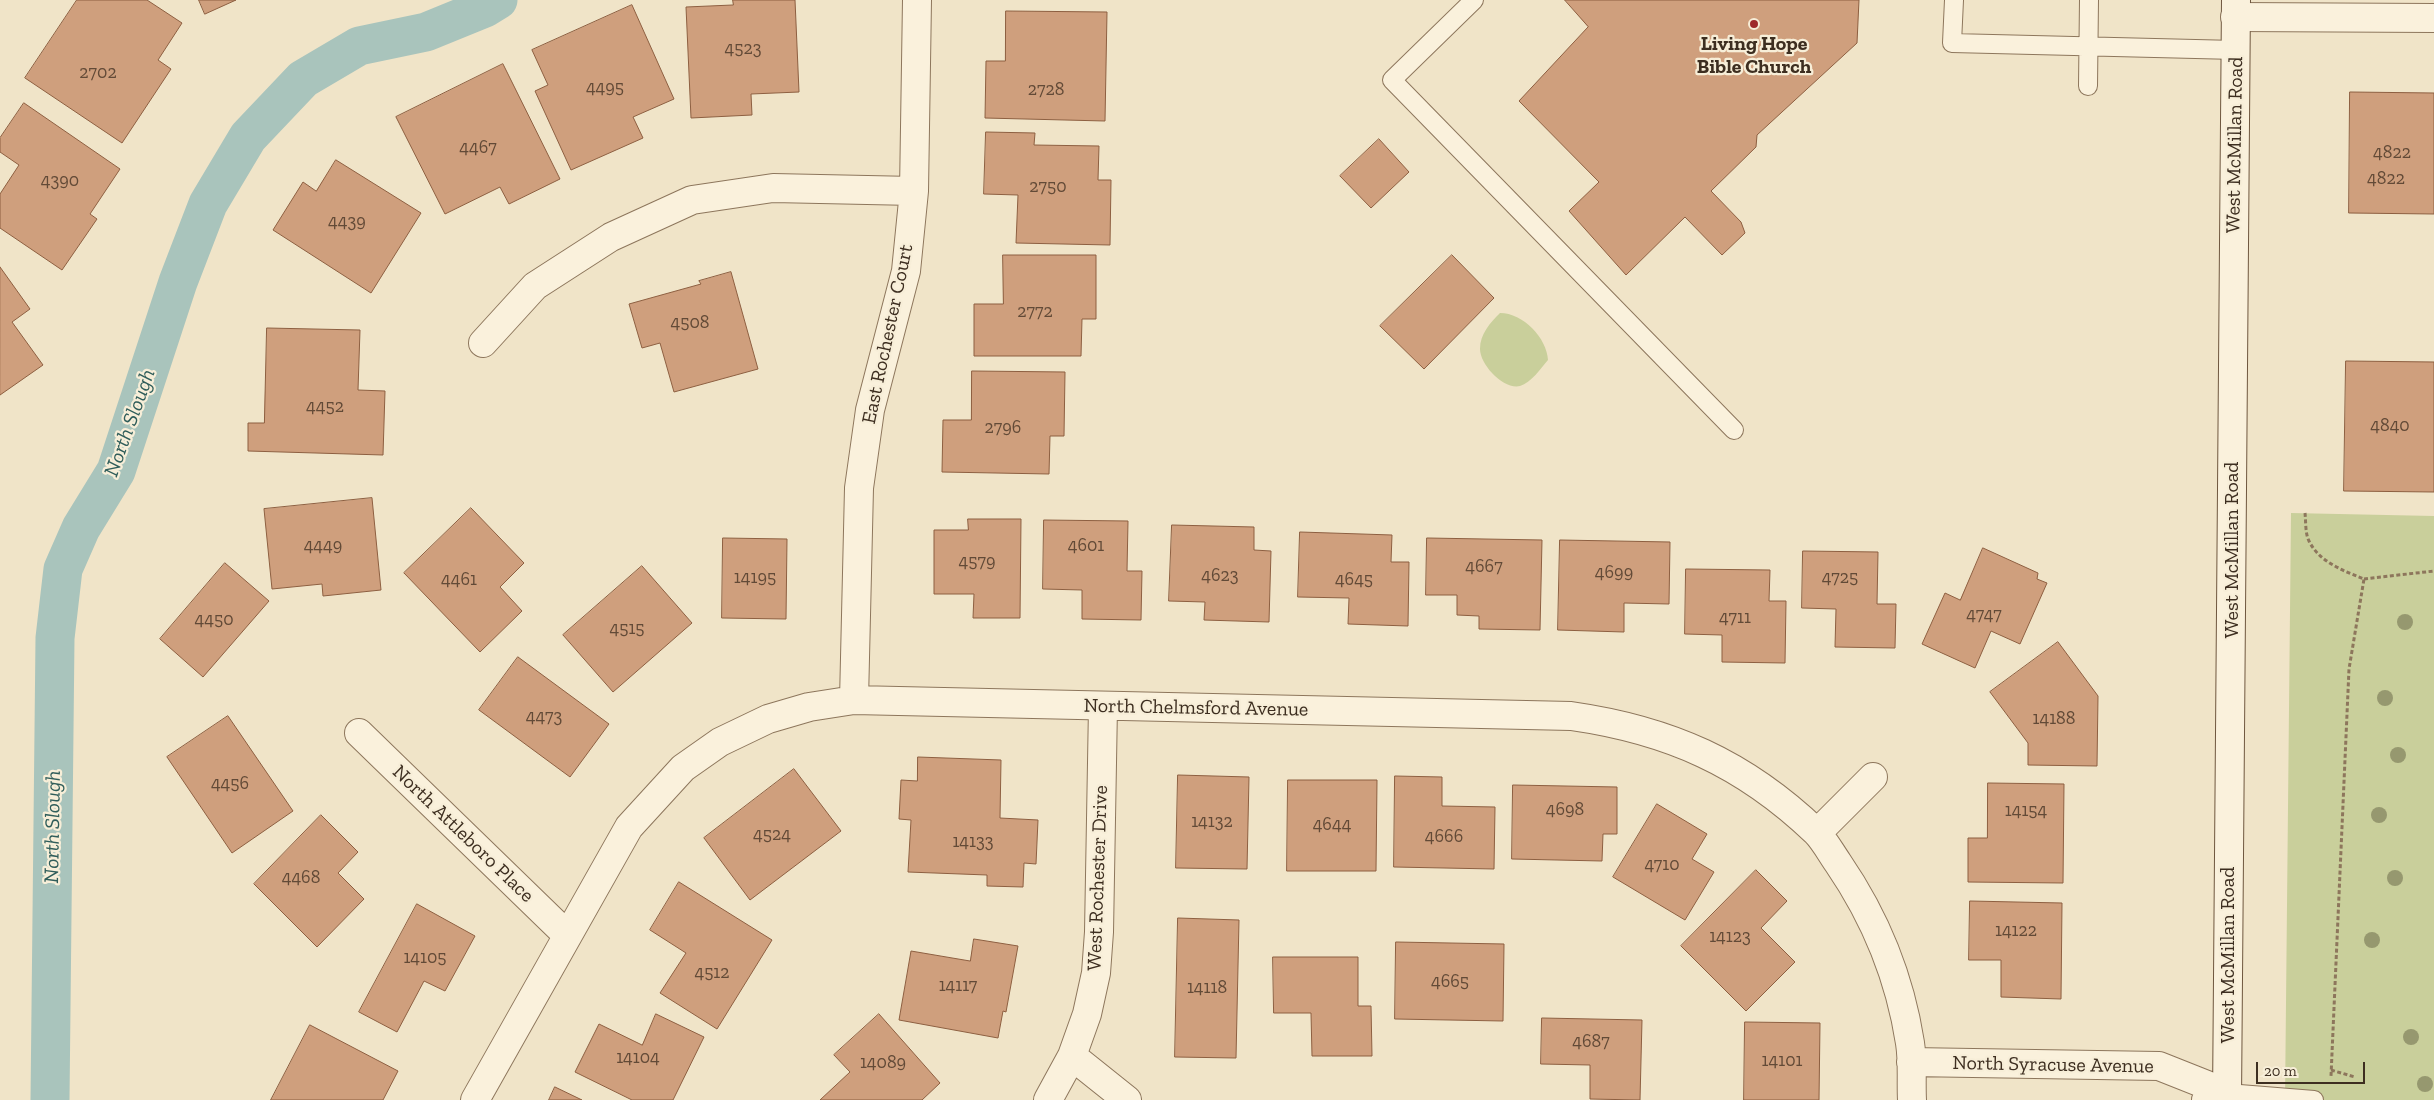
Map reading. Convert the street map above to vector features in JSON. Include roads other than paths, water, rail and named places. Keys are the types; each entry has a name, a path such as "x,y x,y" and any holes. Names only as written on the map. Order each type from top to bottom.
{"street":[{"name":"East Rochester Court","path":"854,700 859,488 870,410 906,271 914,191 917,0"},
{"path":"2236,9 2434,18"},
{"name":"West McMillan Road","path":"2220,1098 2236,9"},
{"path":"483,343 535,286 610,237 692,200 772,188 914,191"},
{"name":"North Chelmsford Avenue","path":"474,1100 629,828 683,768 720,742 768,719 809,708 854,700 1571,716 1614,722 1655,733 1694,748 1732,768 1767,792 1817,833 1855,888 1875,927 1891,965 1903,1005 1910,1046 1912,1100"},
{"name":"West Rochester Drive","path":"1048,1100 1072,1056 1087,1014 1096,973 1099,932 1103,706"},
{"name":"North Attleboro Place","path":"359,733 567,935"},
{"path":"1817,833 1873,777"},
{"path":"1072,1056 1127,1100"},
{"name":"North Syracuse Avenue","path":"1911,1062 2159,1066 2220,1098"}],"lane":[{"path":"1474,0 1392,80 1734,430"},
{"path":"1954,0 1952,43 2236,50"},
{"path":"2088,86 2089,0"},
{"path":"2220,1098 2314,1100"}],"waterway":[{"name":"North Slough","path":"50,1100 55,638 63,569 81,528 116,471 178,282 208,204 248,137 303,79 359,46 426,32 485,8 498,0"}],"place":[{"name":"Living Hope Bible Church","path":"1754,24"}]}
